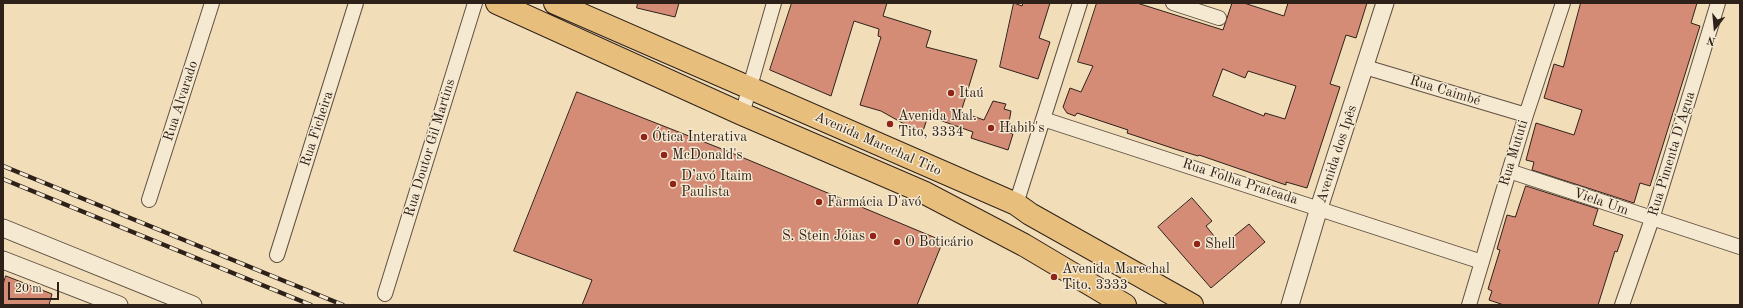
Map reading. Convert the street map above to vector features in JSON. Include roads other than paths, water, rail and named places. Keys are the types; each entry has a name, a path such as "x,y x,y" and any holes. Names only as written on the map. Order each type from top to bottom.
{"main road":[{"name":"Avenida Marechal Tito","path":"497,3 742,114 924,192 1024,245 1125,305"},
{"name":"Avenida Marechal Tito","path":"555,3 1016,204 1037,218 1192,305"},
{"path":"956,209 1016,204"}],"street":[{"name":"Rua Alvarado","path":"149,200 212,3"},
{"name":"Rua Ficheira","path":"277,255 356,3"},
{"name":"Rua Doutor Gil Martins","path":"385,294 475,3"},
{"path":"742,114 774,3"},
{"path":"1016,204 1080,3"},
{"path":"1173,3 1219,18"},
{"name":"Avenida dos Ipês","path":"1290,305 1319,208 1385,3"},
{"name":"Rua Mututi","path":"1469,305 1526,115 1563,3"},
{"name":"Rua Pimenta D'Água","path":"1622,305 1652,219 1718,3"},
{"name":"Rua Caimbé","path":"1365,67 1526,115"},
{"name":"Rua Folha Prateada","path":"1043,119 1482,262"},
{"name":"Viela Um","path":"1509,171 1740,247"},
{"path":"3,228 193,305"},
{"path":"3,260 119,305"}],"railway":[{"path":"3,166 343,305"},
{"path":"3,179 311,305"}],"place":[{"name":"Itaú","path":"951,93"},
{"name":"Avenida Mal. Tito, 3334","path":"890,124"},
{"name":"Habib's","path":"991,128"},
{"name":"Ótica Interativa","path":"644,137"},
{"name":"McDonald's","path":"664,155"},
{"name":"D’avó Itaim Paulista","path":"673,184"},
{"name":"Farmácia D'avó","path":"819,202"},
{"name":"S. Stein Jóias","path":"873,236"},
{"name":"O Boticário","path":"897,242"},
{"name":"Shell","path":"1197,244"},
{"name":"Avenida Marechal Tito, 3333","path":"1054,277"}]}
